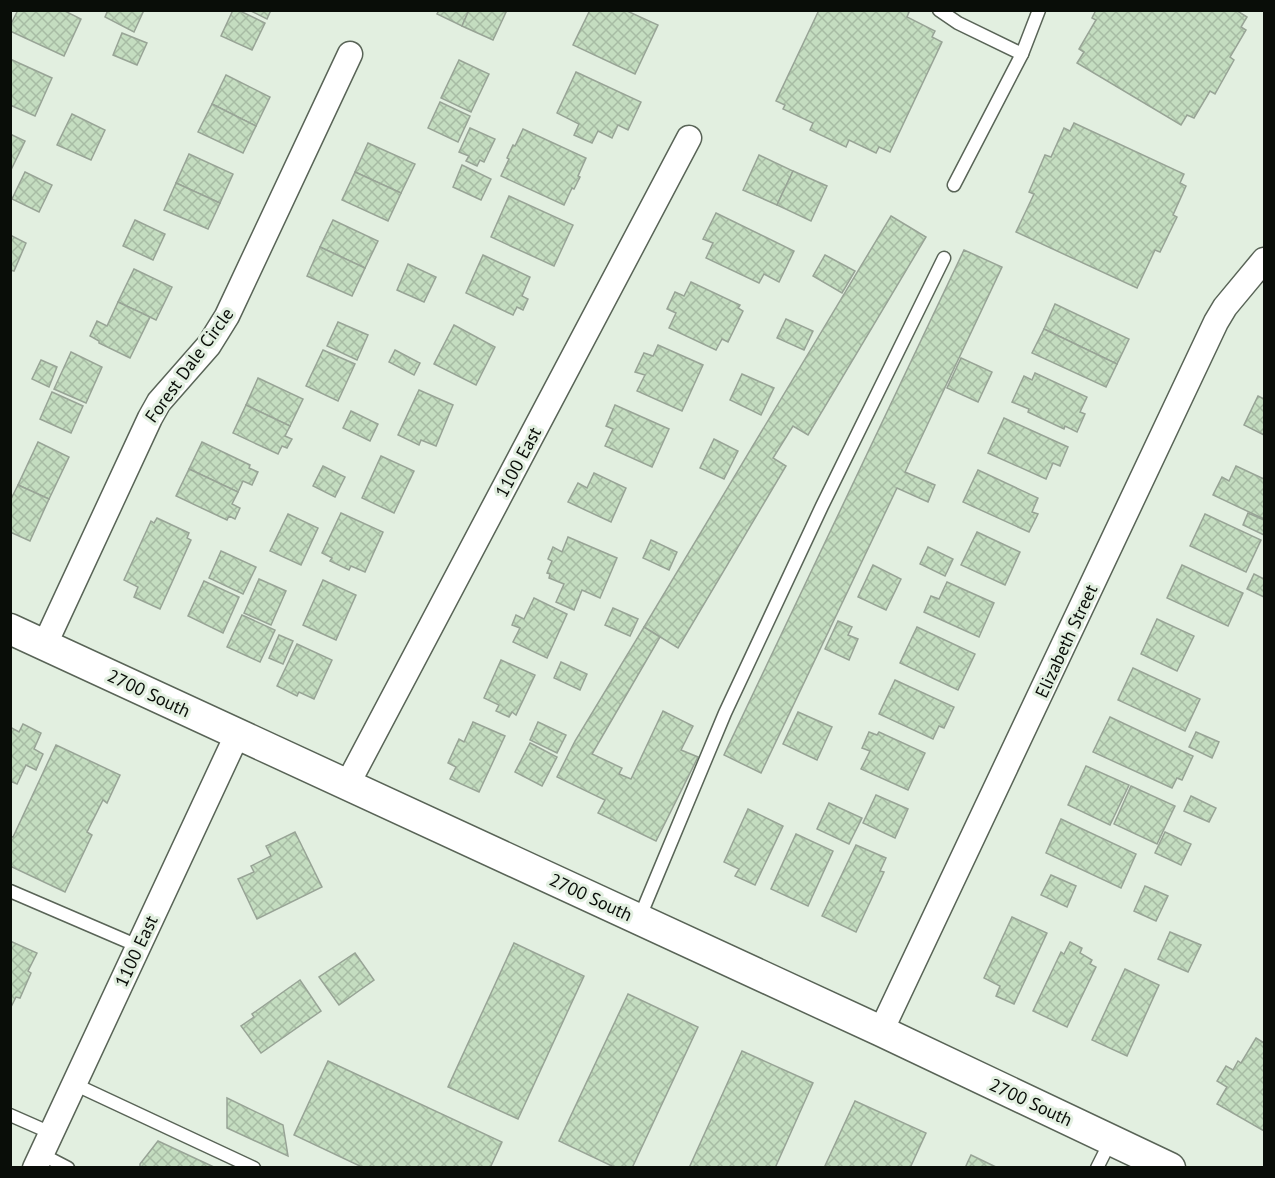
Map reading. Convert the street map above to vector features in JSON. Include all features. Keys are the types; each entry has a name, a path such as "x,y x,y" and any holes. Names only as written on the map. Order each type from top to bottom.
{"street":[{"name":"Forest Dale Circle","path":"45,644 150,418 159,402 195,363 223,323 350,54"},
{"name":"1100 East","path":"346,785 689,138"},
{"name":"Elizabeth Street","path":"881,1031 1216,322 1264,260"},
{"name":"2700 South","path":"10,629 1170,1167"},
{"name":"1100 East","path":"42,1152 237,735"}],"lane":[{"path":"939,10 958,23 1022,54"},
{"path":"954,185 1022,54 1040,10"},
{"path":"639,919 730,703 822,506 944,258"},
{"path":"10,891 138,946"},
{"path":"74,1084 254,1167"},
{"path":"10,1114 42,1152 68,1167"},
{"path":"1097,1167 1112,1139"}],"building":[{"path":"18,10 63,10 81,19 64,56 10,31"},
{"path":"108,10 144,10 134,32 105,17"},
{"path":"233,10 238,10 265,23 252,50 221,36"},
{"path":"249,10 271,10 267,19"},
{"path":"439,10 469,10 462,26 437,14"},
{"path":"469,10 507,10 493,40 462,26"},
{"path":"590,10 625,10 658,25 635,74 573,45"},
{"path":"819,10 905,10 909,12 907,17 935,31 932,37 942,42 890,152 879,147 876,153 849,140 846,147 810,130 813,123 783,109 785,105 776,101"},
{"path":"1096,10 1236,10 1247,17 1241,27 1246,30 1230,57 1234,60 1215,94 1210,91 1194,118 1187,115 1181,125 1077,63 1084,52 1079,49 1096,20 1092,18"},
{"path":"122,33 147,43 137,65 113,55"},
{"path":"10,59 52,78 35,116 10,105"},
{"path":"459,60 489,74 471,112 441,98"},
{"path":"576,72 641,102 628,130 618,125 612,138 598,131 592,143 574,135 579,124 557,113"},
{"path":"226,75 270,97 256,126 212,104"},
{"path":"440,102 470,116 458,142 428,128"},
{"path":"212,104 256,126 243,153 198,132"},
{"path":"72,114 105,130 91,160 57,145"},
{"path":"1074,123 1184,174 1180,183 1186,186 1173,215 1177,217 1160,252 1155,250 1137,288 1016,232 1034,194 1029,192 1045,155 1051,157 1064,128 1070,131"},
{"path":"470,128 495,139 484,162 480,160 477,166 466,161 469,156 459,152"},
{"path":"523,129 586,158 578,176 580,177 564,205 501,176 513,145 515,146"},
{"path":"10,134 25,141 10,172"},
{"path":"368,143 415,164 401,193 355,172"},
{"path":"189,154 233,174 220,203 176,183"},
{"path":"759,155 793,171 777,205 743,190"},
{"path":"462,165 491,179 481,200 453,187"},
{"path":"793,171 827,186 811,221 777,205"},
{"path":"25,172 52,185 39,212 12,199"},
{"path":"355,172 401,193 388,221 342,200"},
{"path":"176,183 220,203 208,229 164,210"},
{"path":"509,196 573,225 554,266 491,237"},
{"path":"716,213 794,251 779,282 764,274 759,283 706,258 713,243 703,239"},
{"path":"891,216 926,237 808,435 793,426 773,458 786,466 678,648 644,627"},
{"path":"135,220 165,234 153,260 123,246"},
{"path":"333,220 378,241 365,268 320,247"},
{"path":"10,235 26,243 14,271 10,270"},
{"path":"320,247 365,268 352,296 307,276"},
{"path":"964,250 1002,267 905,472 935,485 928,502 897,488 761,773 724,755"},
{"path":"483,255 530,277 522,296 528,299 523,310 517,307 513,315 466,293"},
{"path":"825,255 855,271 842,293 813,276"},
{"path":"408,264 436,277 424,302 397,290"},
{"path":"134,269 172,287 156,320 118,302"},
{"path":"691,282 740,305 738,308 743,311 728,342 722,339 716,350 669,328 676,313 667,309 675,292 684,296"},
{"path":"118,302 150,317 130,358 90,336 97,321 107,326"},
{"path":"1055,304 1129,339 1117,364 1044,329"},
{"path":"786,319 813,331 804,350 777,338"},
{"path":"338,322 368,335 357,360 327,346"},
{"path":"454,325 495,347 476,385 434,364"},
{"path":"1044,329 1117,364 1106,387 1032,353"},
{"path":"658,345 703,365 682,411 637,391 645,375 635,372 644,353 653,356"},
{"path":"323,350 355,364 338,401 306,386"},
{"path":"395,350 420,363 414,375 389,362"},
{"path":"71,352 102,367 86,403 54,389"},
{"path":"961,358 992,372 978,402 947,388"},
{"path":"41,360 57,367 49,387 32,379"},
{"path":"1035,373 1087,397 1080,412 1085,414 1077,432 1065,426 1064,429 1012,402 1024,376 1032,380"},
{"path":"742,374 774,388 761,415 730,400"},
{"path":"258,378 303,399 290,426 246,405"},
{"path":"419,390 453,405 436,446 421,440 419,445 398,435"},
{"path":"52,392 83,406 71,433 40,419"},
{"path":"1258,396 1264,399 1264,435 1244,425"},
{"path":"246,405 290,426 285,436 292,439 287,448 282,446 278,454 233,433"},
{"path":"615,405 669,429 652,467 605,446 613,429 606,426"},
{"path":"351,411 378,424 370,441 343,428"},
{"path":"1004,418 1068,447 1060,466 1053,463 1046,479 988,453"},
{"path":"714,439 738,451 724,479 700,468"},
{"path":"38,442 69,457 49,499 18,485"},
{"path":"202,442 250,465 249,468 258,472 252,485 243,481 238,492 189,469"},
{"path":"381,456 414,471 394,513 362,498"},
{"path":"323,466 345,477 335,497 313,486"},
{"path":"1236,466 1264,479 1264,519 1213,495 1222,477 1229,481"},
{"path":"189,469 238,492 232,504 240,508 235,519 229,516 227,520 176,496"},
{"path":"978,470 1038,498 1032,512 1038,514 1029,532 963,502"},
{"path":"594,473 626,488 611,522 568,502 578,483 587,488"},
{"path":"18,485 49,499 30,541 10,532 10,501"},
{"path":"341,513 383,532 365,572 351,566 349,570 330,561 332,558 322,553"},
{"path":"1248,513 1264,520 1264,535 1243,525"},
{"path":"288,514 318,528 301,565 270,551"},
{"path":"1205,514 1261,540 1246,572 1190,546"},
{"path":"157,518 189,533 187,538 191,540 160,609 134,597 138,587 124,580 151,521 154,523"},
{"path":"977,532 1020,552 1005,585 961,565"},
{"path":"568,537 617,558 600,598 582,590 574,610 556,602 564,584 549,578 550,574 547,573 552,561 548,559 553,547 562,552"},
{"path":"651,540 677,552 669,570 643,558"},
{"path":"928,547 953,559 945,576 920,564"},
{"path":"221,551 256,567 243,594 209,578"},
{"path":"873,565 901,579 886,610 858,597"},
{"path":"1182,565 1243,593 1228,626 1167,598"},
{"path":"1254,574 1264,579 1264,597 1247,589"},
{"path":"259,579 286,591 271,625 244,613"},
{"path":"323,580 356,595 336,640 303,625"},
{"path":"204,581 239,597 223,633 188,616"},
{"path":"947,582 994,603 979,637 924,612 931,596 939,599"},
{"path":"534,598 567,614 547,658 513,642 520,628 512,625 516,615 524,619"},
{"path":"613,608 638,619 630,636 605,625"},
{"path":"242,615 275,630 260,662 227,647"},
{"path":"1157,619 1194,636 1177,671 1141,654"},
{"path":"838,621 852,627 848,635 858,639 849,660 825,649"},
{"path":"644,627 660,637 592,754 622,768 619,774 631,779 663,711 693,726 681,750 698,757 656,841 598,813 605,800 557,777 575,741"},
{"path":"917,627 975,654 958,690 900,663"},
{"path":"279,635 293,641 283,664 269,658"},
{"path":"297,644 332,660 314,699 299,692 297,696 277,686"},
{"path":"501,660 535,675 516,715 512,712 509,717 496,711 499,705 484,698"},
{"path":"561,662 587,674 580,690 554,678"},
{"path":"1133,668 1200,699 1185,731 1118,700"},
{"path":"895,680 954,707 944,728 939,726 933,739 879,714"},
{"path":"798,712 832,727 817,760 783,744"},
{"path":"1110,717 1193,756 1182,780 1177,778 1172,788 1093,752"},
{"path":"473,722 505,736 479,792 450,779 456,767 448,763 459,739 464,742"},
{"path":"538,722 566,735 557,753 530,740"},
{"path":"23,724 41,733 34,749 43,754 36,770 26,765 17,784 10,781 10,727 19,732"},
{"path":"869,732 877,735 879,732 925,753 908,790 861,769 870,751 862,748"},
{"path":"1196,732 1219,742 1212,758 1189,747"},
{"path":"530,743 557,757 542,786 515,772"},
{"path":"56,745 120,775 107,803 103,800 87,832 92,835 65,892 10,866 10,836 13,837"},
{"path":"1086,766 1129,785 1110,825 1068,805"},
{"path":"1131,786 1175,806 1157,844 1114,824"},
{"path":"876,795 908,809 895,838 863,823"},
{"path":"1191,796 1216,808 1209,822 1184,811"},
{"path":"829,803 862,818 849,844 817,829"},
{"path":"748,809 783,826 755,885 735,876 739,869 724,862"},
{"path":"1061,819 1136,854 1121,888 1046,853"},
{"path":"295,832 322,887 257,919 238,879 254,872 251,866 271,856 266,846"},
{"path":"1165,832 1191,844 1181,865 1155,853"},
{"path":"796,834 833,851 808,906 771,889"},
{"path":"856,845 886,858 880,871 884,872 856,932 822,916"},
{"path":"1051,875 1076,886 1067,907 1041,895"},
{"path":"1145,886 1168,896 1156,921 1134,911"},
{"path":"1012,917 1047,933 1014,1004 996,996 1000,986 984,978"},
{"path":"1170,932 1201,945 1188,972 1158,959"},
{"path":"10,941 37,953 28,971 31,973 20,998 16,997 10,1009"},
{"path":"1070,942 1082,948 1080,953 1092,960 1090,964 1096,967 1067,1027 1033,1011 1061,952 1064,954"},
{"path":"514,943 584,976 518,1119 448,1087"},
{"path":"355,953 374,980 339,1005 319,977"},
{"path":"1125,969 1159,985 1127,1056 1092,1040"},
{"path":"300,980 321,1011 261,1053 241,1026 254,1017 252,1014"},
{"path":"628,994 698,1027 632,1168 616,1168 559,1141"},
{"path":"1256,1038 1264,1043 1264,1131 1217,1104 1227,1087 1217,1081 1226,1066 1233,1070 1238,1061 1241,1063"},
{"path":"742,1051 813,1083 775,1168 689,1168"},
{"path":"328,1061 502,1142 490,1168 364,1168 294,1135"},
{"path":"227,1098 283,1125 288,1156 227,1128"},
{"path":"855,1101 926,1133 910,1168 824,1168"},
{"path":"158,1141 216,1168 140,1168 140,1164"},
{"path":"971,1155 998,1168 965,1168"}]}
